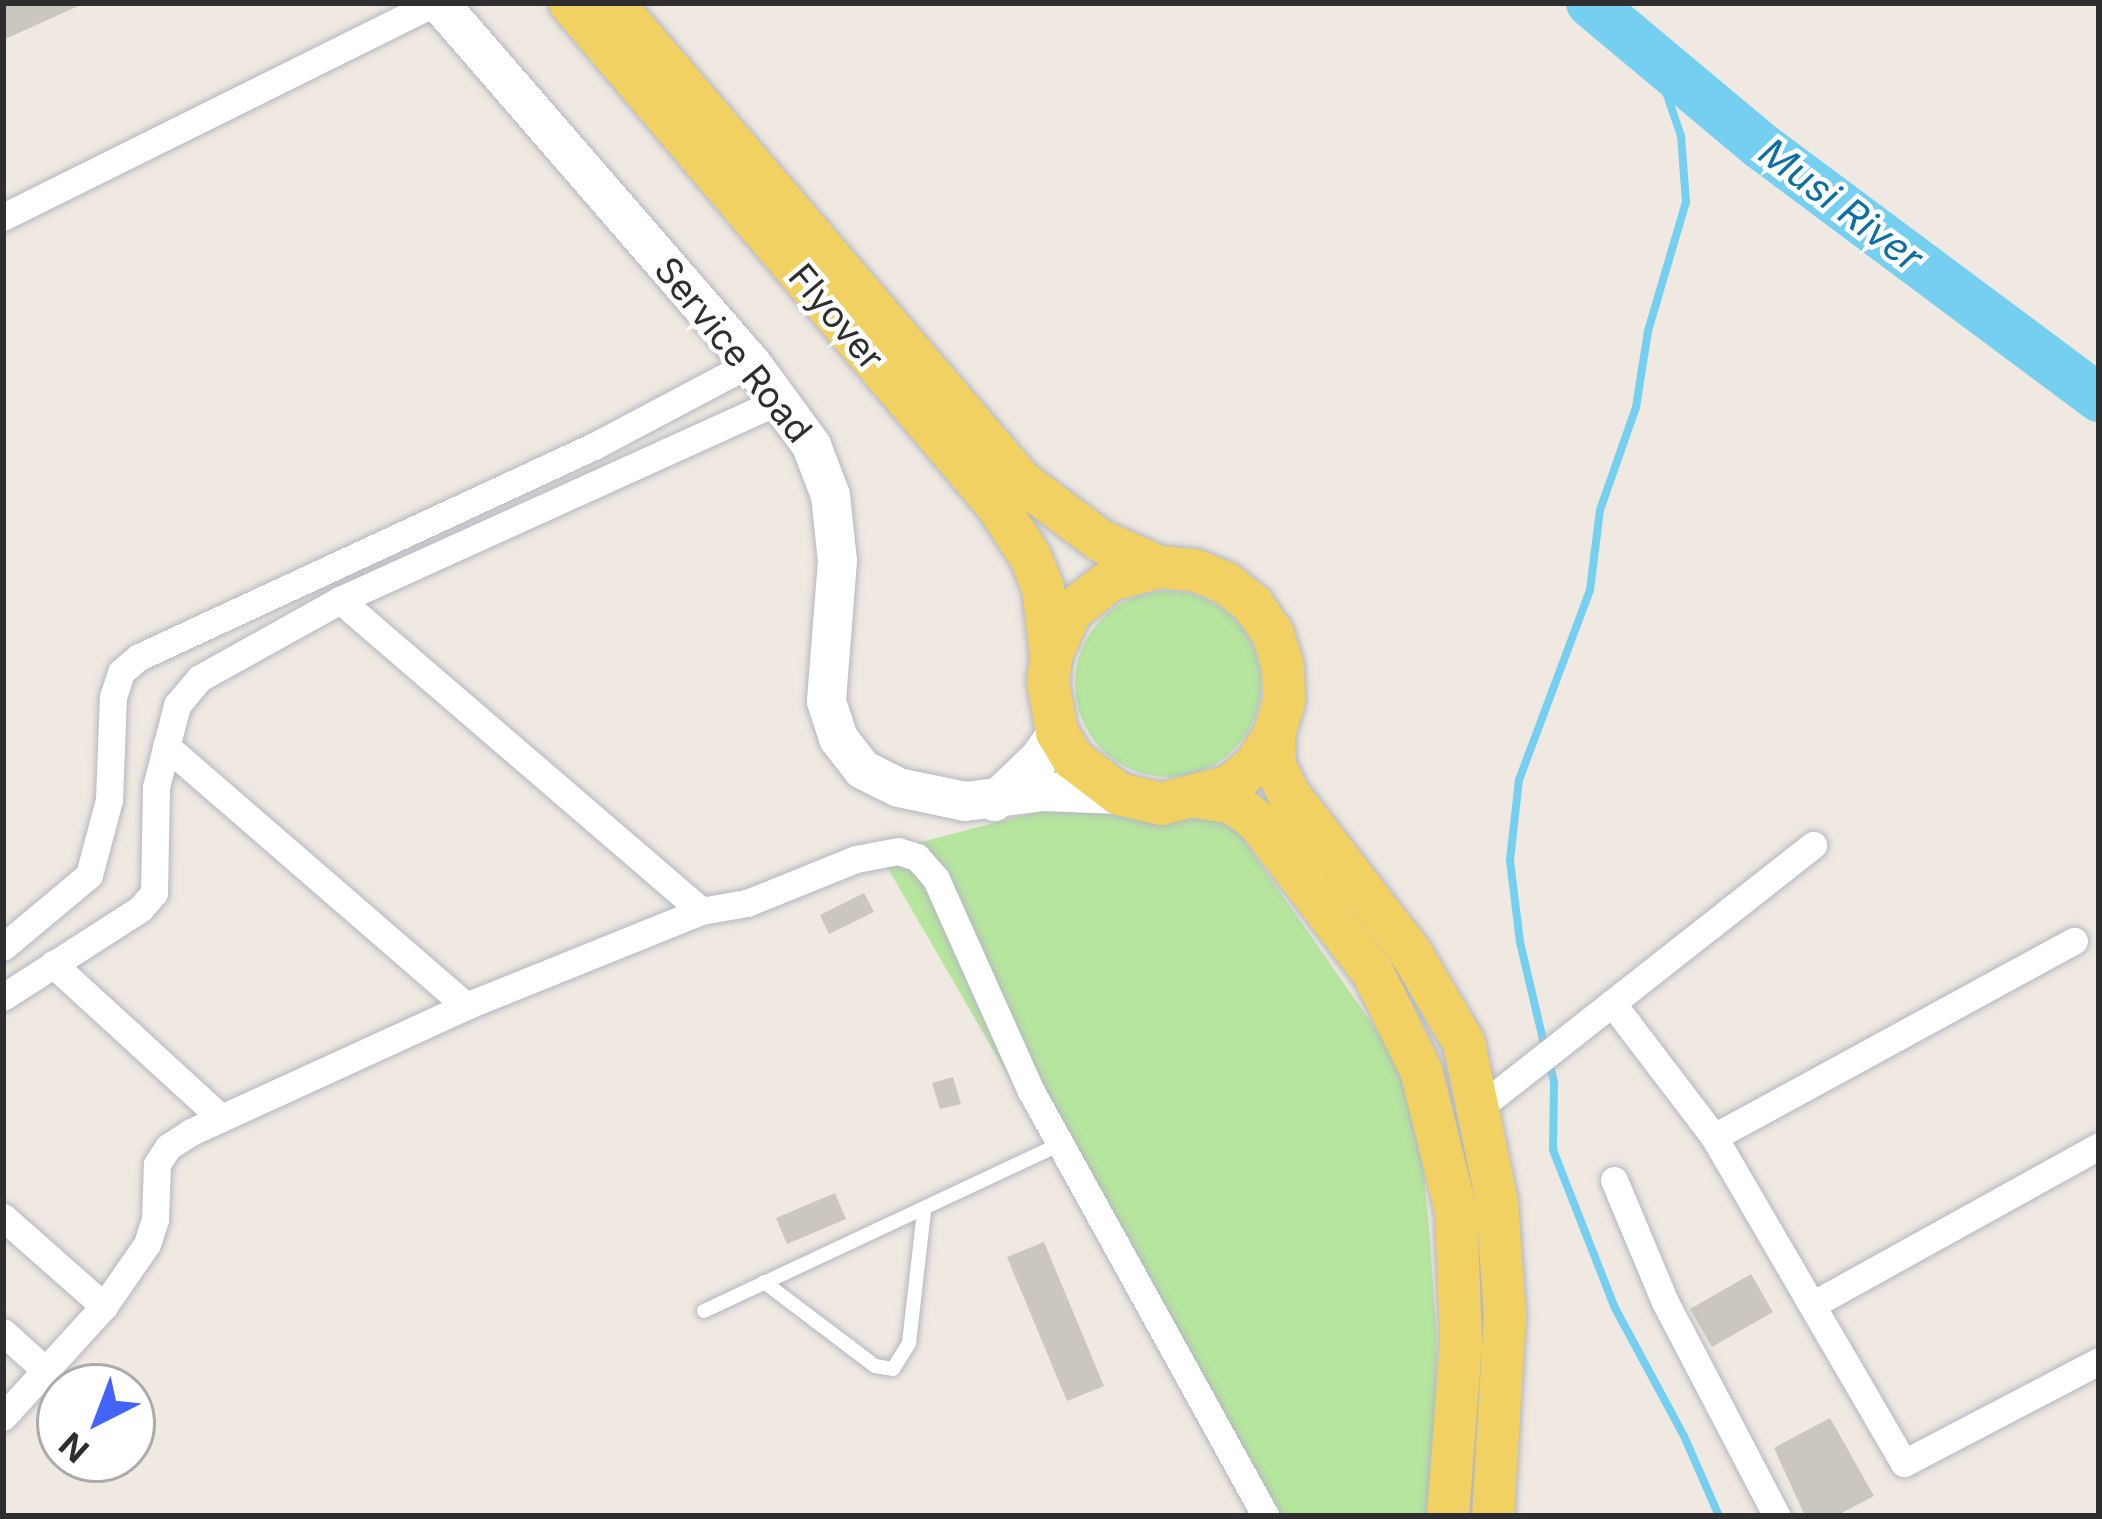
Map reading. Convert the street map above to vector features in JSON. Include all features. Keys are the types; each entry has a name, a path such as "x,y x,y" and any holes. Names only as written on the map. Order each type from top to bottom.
{"main road":[{"name":"Service Road","path":"437,3 751,364 812,445 830,495 838,560 826,701 838,738 862,769 898,787 937,798 994,802 1043,791 1119,794"},
{"name":"Flyover","path":"570,3 1009,493 1159,567"},
{"name":"Flyover","path":"613,3 1009,493 1043,589 1051,656"},
{"path":"1159,567 1194,570 1226,584 1253,605 1273,634 1283,667 1284,701 1274,735 1256,764 1230,786 1161,804 1119,794 1073,759 1057,732 1048,694 1051,656 1071,611 1111,580 1159,567"},
{"path":"994,802 1040,758 1057,732"},
{"path":"1274,735 1275,766 1288,793 1411,953 1465,1043 1497,1202 1505,1315 1493,1516"},
{"path":"1196,797 1233,803 1258,822 1372,973 1421,1070 1456,1211 1461,1343 1448,1516"}],"street":[{"path":"3,217 437,3"},
{"path":"3,947 89,875 110,800 113,697 122,672 139,657 605,440 751,364"},
{"path":"3,997 140,909 154,893 153,825 166,746 177,705 200,678 340,600 779,400"},
{"path":"340,600 701,911"},
{"path":"166,746 466,1006"},
{"path":"1480,1107 1813,845"},
{"path":"53,1363 104,1306 147,1244 155,1220 158,1164 167,1147 466,1006 701,911 747,903 856,860 909,852 936,878 1059,1145 1266,1516"},
{"path":"1714,1136 2074,941"},
{"path":"53,964 221,1118"},
{"path":"1612,1003 1714,1136 1904,1463 2099,1361"},
{"path":"1812,1305 2099,1146"},
{"path":"1615,1180 1665,1302 1777,1516"},
{"path":"3,1216 104,1306"},
{"path":"3,1332 37,1363"},
{"path":"3,1417 36,1382"}],"lane":[{"path":"704,1311 1059,1145"},
{"path":"764,1282 875,1366 893,1370 909,1343 924,1211"}],"green space":[{"path":"1168,591 1203,598 1234,618 1254,649 1261,684 1254,719 1234,750 1203,770 1168,777 1133,770 1102,750 1082,719 1075,684 1082,649 1102,618 1133,598"},
{"path":"1078,801 1227,816 1398,1061 1422,1157 1429,1227 1437,1338 1433,1516 1263,1516 879,853"}],"building":[{"path":"3,3 85,3 3,40"},
{"path":"864,893 874,912 829,934 820,915"},
{"path":"953,1077 961,1104 940,1109 932,1083"},
{"path":"835,1193 846,1219 787,1244 776,1218"},
{"path":"1044,1242 1104,1386 1067,1401 1007,1257"},
{"path":"1751,1274 1773,1312 1712,1347 1690,1309"},
{"path":"1830,1418 1874,1496 1836,1516 1805,1516 1774,1448"}],"waterway":[{"name":"Musi River","path":"1590,3 1761,146 2099,398"},
{"path":"1545,1048 1520,942 1510,860 1519,780 1590,590 1600,510 1636,407 1648,331 1686,202 1681,136 1654,57"},
{"path":"1549,1063 1554,1082 1553,1150 1615,1308 1684,1436 1719,1516"}]}
